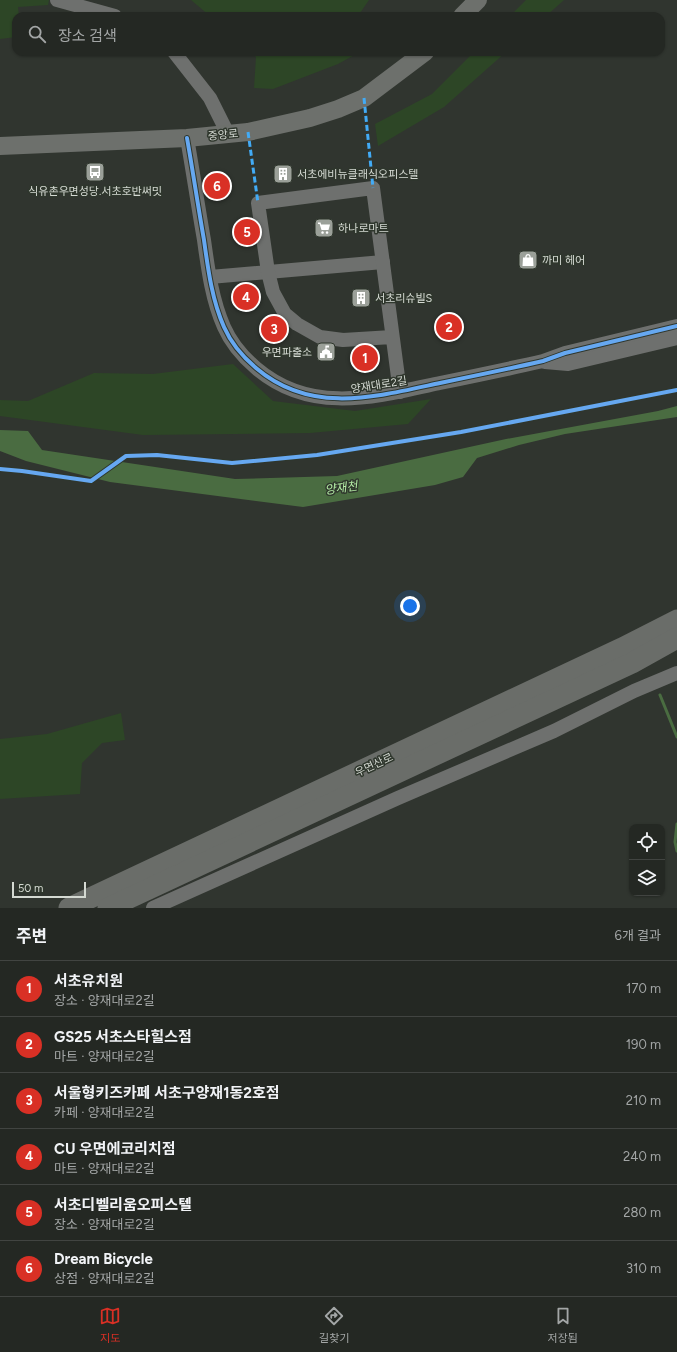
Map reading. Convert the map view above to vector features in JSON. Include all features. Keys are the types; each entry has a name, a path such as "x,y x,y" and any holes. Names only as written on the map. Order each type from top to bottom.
{"highway":[{"name":"우면산로","path":"69,908 615,652 677,620"},
{"name":"우면산로","path":"108,908 632,663 677,638"}],"main road":[{"path":"466,12 478,0"},
{"name":"중앙로","path":"0,146 187,138 264,129 338,110 364,98 420,56"}],"street":[{"path":"57,0 100,12"},
{"path":"177,56 210,98 228,134"},
{"name":"양재대로2길","path":"187,138 212,291 224,328 231,340 250,363 278,384 294,391 328,398 348,399 380,396 543,362 565,353 677,326"},
{"name":"양재대로2길","path":"392,337 343,340 320,336 297,324 285,314 273,292 268,272 258,203 373,188 400,392"},
{"path":"210,277 383,262"},
{"name":"양재대로2길","path":"543,362 568,364 677,338"},
{"path":"153,908 398,798 554,731 634,691 677,673"}],"shaded area":[{"path":"0,0 49,0 48,5 18,7 19,12 12,12 12,38 0,39"},
{"path":"191,0 369,0 361,12 205,12"},
{"path":"526,0 564,0 550,12 514,12"},
{"path":"255,56 353,56 338,64 273,89 254,88 256,57"},
{"path":"470,56 501,56 444,107 378,146 375,124 432,94"},
{"path":"233,364 273,401 355,411 431,399 408,424 310,433 143,435 0,416 0,400 28,401 94,373 153,374"},
{"path":"121,713 125,740 102,743 82,763 80,794 0,799 0,739 47,734"}],"water":[{"name":"양재천","path":"677,406 677,417 565,434 519,445 477,458 463,477 435,485 303,507 110,482 26,461 0,451 0,430 28,431 42,450 235,479 337,476 506,439 658,411"}],"waterway":[{"path":"660,695 677,737"},
{"path":"677,824 675,842 677,851"}],"marked path":[{"path":"364,98 373,188"},
{"path":"248,132 258,203"}],"cycle path":[{"path":"187,138 211,284 216,306 224,327 230,339 246,359 256,368 277,383 299,392 321,397 344,398 368,397 392,393 543,361 565,353 677,326"},
{"path":"0,469 91,481 126,456 157,455 232,463 317,455 461,432 677,390"}],"place":[{"name":"식유촌우면성당.서초호반써밋","path":"95,172"},
{"name":"서초에비뉴클래식오피스텔","path":"283,174"},
{"name":"Dream Bicycle","path":"217,186"},
{"name":"하나로마트","path":"324,228"},
{"name":"서초디벨리움오피스텔","path":"247,232"},
{"name":"까미 헤어","path":"528,260"},
{"name":"CU 우면에코리치점","path":"246,297"},
{"name":"서초리슈빌S","path":"361,298"},
{"name":"GS25 서초스타힐스점","path":"449,327"},
{"name":"서울형키즈카페 서초구양재1동2호점","path":"274,329"},
{"name":"우면파출소","path":"326,352"},
{"name":"서초유치원","path":"365,358"}]}
